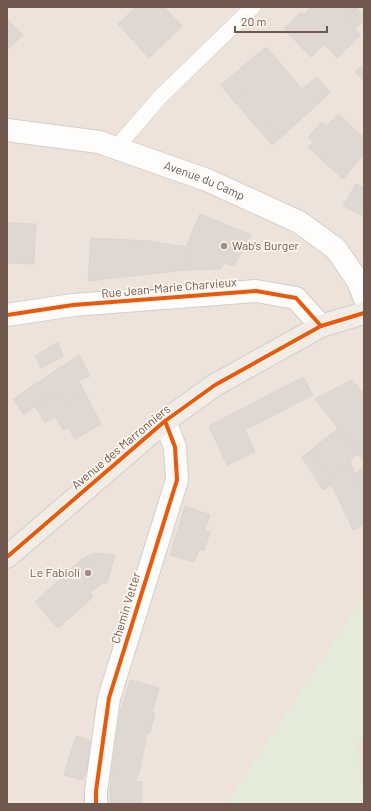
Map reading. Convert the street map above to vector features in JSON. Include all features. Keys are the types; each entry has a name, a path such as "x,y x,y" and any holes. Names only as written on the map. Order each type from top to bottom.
{"main road":[{"name":"Avenue des Marronniers","path":"7,557 165,421 215,385 321,326 364,313"}],"street":[{"name":"Avenue du Camp","path":"7,130 99,142 207,180 299,222 336,249 358,281 364,297"},
{"name":"Rue Jean-Marie Charvieux","path":"7,315 73,305 256,291 296,298 321,326"},
{"name":"Chemin Vetter","path":"96,804 96,791 109,698 177,480 175,447 165,421"}],"lane":[{"path":"116,148 160,97 253,7"}],"shaded area":[{"path":"7,7 364,7 364,597 227,804 7,804"},
{"path":"364,736 364,804 360,804 363,794 355,743"}],"green space":[{"path":"364,597 364,736 356,744 363,794 360,804 227,804"}],"building":[{"path":"136,7 164,7 182,26 149,58 118,24"},
{"path":"311,7 357,8 345,19 361,35 337,58 324,44 311,57 284,29 301,12 303,15"},
{"path":"357,8 364,15 364,20 355,29 345,19"},
{"path":"7,19 23,35 7,50"},
{"path":"266,47 302,89 317,77 330,93 280,138 243,94 234,101 221,85"},
{"path":"364,64 364,81 355,72"},
{"path":"243,94 280,138 272,145 234,101"},
{"path":"338,114 364,138 364,154 343,179 308,147 313,142 308,137 322,122 327,126"},
{"path":"356,184 364,188 364,216 343,206"},
{"path":"200,214 251,235 234,266 224,263 221,269 186,270 186,247"},
{"path":"7,223 36,224 34,264 7,263"},
{"path":"91,238 149,241 186,247 186,270 88,281"},
{"path":"58,342 63,356 41,368 35,356"},
{"path":"79,355 90,376 79,381 85,393 65,403 59,393 35,406 24,415 13,399"},
{"path":"304,378 313,395 245,430 255,452 227,465 209,426 297,380"},
{"path":"352,380 364,395 364,450 358,454 315,399"},
{"path":"59,393 65,403 85,393 101,424 75,439 68,427 63,430 56,417 45,422 35,406"},
{"path":"337,429 358,454 331,477 310,451"},
{"path":"364,450 364,462 358,454"},
{"path":"310,451 331,477 350,461 364,495 364,525 353,530 332,485 323,490 302,457"},
{"path":"364,466 364,495 355,474"},
{"path":"185,506 210,515 205,530 210,532 204,550 199,549 194,562 170,555"},
{"path":"99,553 115,555 107,584 102,583 90,593 93,597 58,628 35,602 70,570 77,578 89,567 82,559"},
{"path":"82,559 89,567 77,578 70,570"},
{"path":"130,680 159,688 152,713 155,713 150,733 147,733 140,770 135,781 142,782 141,804 110,804 111,779 120,712"},
{"path":"76,736 95,742 83,780 64,775"}],"cycle path":[{"path":"7,315 73,305 256,291 296,298 321,326"},
{"path":"7,557 165,421 215,385 321,326 364,313"},
{"path":"96,804 96,791 109,698 177,480 175,447 165,421"}],"place":[{"name":"Wab's Burger","path":"224,246"},
{"name":"Le Fabioli","path":"88,573"}]}
